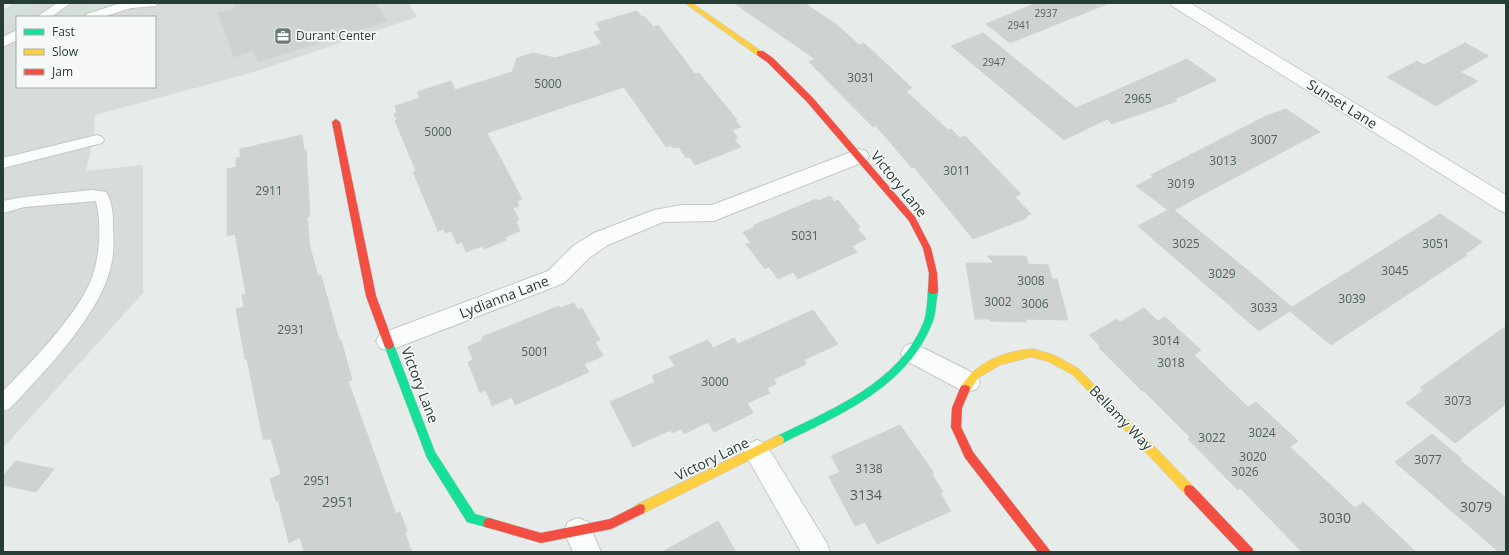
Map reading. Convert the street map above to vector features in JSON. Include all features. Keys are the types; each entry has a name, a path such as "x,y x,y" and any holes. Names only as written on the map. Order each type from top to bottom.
{"street":[{"name":"Victory Lane","path":"336,122 371,296 431,455 471,518 541,538 583,541 611,524 757,452 855,401 886,380 913,353 926,331 933,307 933,273 928,248 912,219 810,100 770,60 688,3"},
{"name":"Sunset Lane","path":"1178,3 1506,205"},
{"name":"Lydianna Lane","path":"388,341 556,277 581,252 601,239 660,215 714,213 859,156"},
{"path":"913,353 968,382"},
{"name":"Bellamy Way","path":"1045,552 969,455 956,427 957,408 968,382 988,366 1006,358 1032,353 1056,360 1076,372 1248,552"},
{"path":"757,452 816,552"}],"lane":[{"path":"45,16 65,3"},
{"path":"94,16 131,3 152,3"},
{"path":"4,42 16,35"},
{"path":"4,42 16,40"},
{"path":"3,163 97,140"},
{"path":"3,207 24,202 92,195 101,196 104,202 105,248 101,276 94,292 83,310 34,371 3,403"}],"shaded area":[{"path":"15,3 409,3 417,17 254,72 95,115 94,136 86,171 143,165 143,293 3,448 3,10"}],"green space":[{"path":"22,3 33,3 3,21 3,14"},
{"path":"94,3 114,3 78,16 71,16"}],"building":[{"name":"Durant Center","path":"233,3 375,3 387,21 258,62 253,51 234,57 218,13 235,9"},
{"path":"734,3 804,3 836,24 859,45 864,43 912,88 906,91 948,130 951,129 960,138 965,136 1021,194 1015,197 1031,214 1026,216 1027,218 973,239 914,167 912,168 876,126 873,127 809,62 815,59"},
{"path":"1036,3 1107,4 1010,43 986,24"},
{"path":"637,11 642,17 644,16 653,27 658,25 695,74 699,73 737,120 735,120 741,127 732,130 738,138 734,139 741,147 695,165 690,157 686,158 679,147 673,148 671,145 666,147 624,87 487,133 522,199 517,201 519,206 513,208 519,220 516,221 520,231 505,237 507,240 484,249 483,246 466,252 462,242 457,244 451,231 445,233 444,229 438,231 413,172 416,171 395,121 397,120 394,114 397,113 395,106 420,98 417,92 451,81 455,90 512,72 517,58 533,53 555,58 602,44 594,32 601,30 596,23"},
{"path":"983,33 1076,108 1187,59 1217,80 1175,99 1177,101 1112,124 1107,119 1064,140 951,46"},
{"path":"1465,43 1489,56 1460,72 1478,81 1436,106 1387,77 1417,61 1424,65"},
{"path":"1286,109 1320,132 1174,210 1292,307 1440,214 1482,242 1465,254 1467,255 1331,345 1290,311 1259,331 1138,226 1168,210 1136,186 1153,177 1151,175 1266,116"},
{"path":"302,135 304,150 306,149 310,216 307,217 310,247 318,276 321,275 339,340 341,340 352,380 348,381 396,514 400,512 407,531 405,534 412,552 304,552 300,537 289,543 278,500 276,501 270,479 281,474 271,439 263,439 247,359 245,359 236,309 244,307 242,295 246,294 235,234 227,236 227,169 236,167 236,158 240,157 240,149"},
{"path":"830,196 835,202 838,200 860,227 857,228 866,239 852,246 857,252 798,279 793,272 778,279 769,267 765,269 746,244 751,243 743,232 755,227 754,225 816,199 818,201"},
{"path":"987,256 1026,256 1028,264 1048,265 1052,279 1057,279 1068,320 1026,319 1026,322 975,319 966,263 994,263"},
{"path":"574,303 578,310 582,308 600,340 595,342 603,356 584,364 589,372 515,405 512,397 492,406 486,390 480,393 468,362 473,360 468,347 483,340 482,337 559,306 560,308"},
{"path":"1144,308 1158,321 1165,317 1201,350 1194,355 1248,407 1256,402 1298,441 1290,447 1355,508 1363,502 1416,552 1302,552 1240,488 1238,490 1188,439 1190,437 1099,348 1100,346 1089,335 1117,319 1120,322"},
{"path":"813,310 838,344 804,360 806,364 774,379 776,384 767,388 770,393 747,403 753,413 714,432 708,422 684,434 681,429 672,433 671,430 633,447 610,402 655,382 652,376 675,366 669,357 708,340 713,348 734,338 738,344"},
{"path":"1506,326 1506,404 1455,443 1406,403 1423,391 1420,388"},
{"path":"900,425 934,473 932,474 943,492 940,493 951,511 877,544 865,522 855,526 829,477 840,472 831,456"},
{"path":"1432,434 1462,459 1460,460 1506,498 1506,552 1499,552 1395,462"},
{"path":"16,461 54,469 36,492 3,485 3,476"},
{"path":"718,521 736,552 662,552"}],"traffic: fast":[{"path":"779,440 855,400 879,384 901,366 918,344 929,320 933,291"},
{"path":"389,345 431,455 471,518 489,523"}],"traffic: slow":[{"path":"688,3 760,53"},
{"path":"965,389 975,375 981,370 997,362 1032,353 1050,358 1076,372 1189,490"},
{"path":"640,509 779,440"}],"traffic: jam":[{"path":"760,53 770,60 810,100 912,219 927,248 933,273 933,291"},
{"path":"336,122 371,296 389,345"},
{"path":"965,389 957,408 956,427 969,455 1045,552"},
{"path":"1189,490 1248,552"},
{"path":"489,523 541,538 611,524 640,509"}],"place":[{"name":"Durant Center","path":"283,36"}]}
